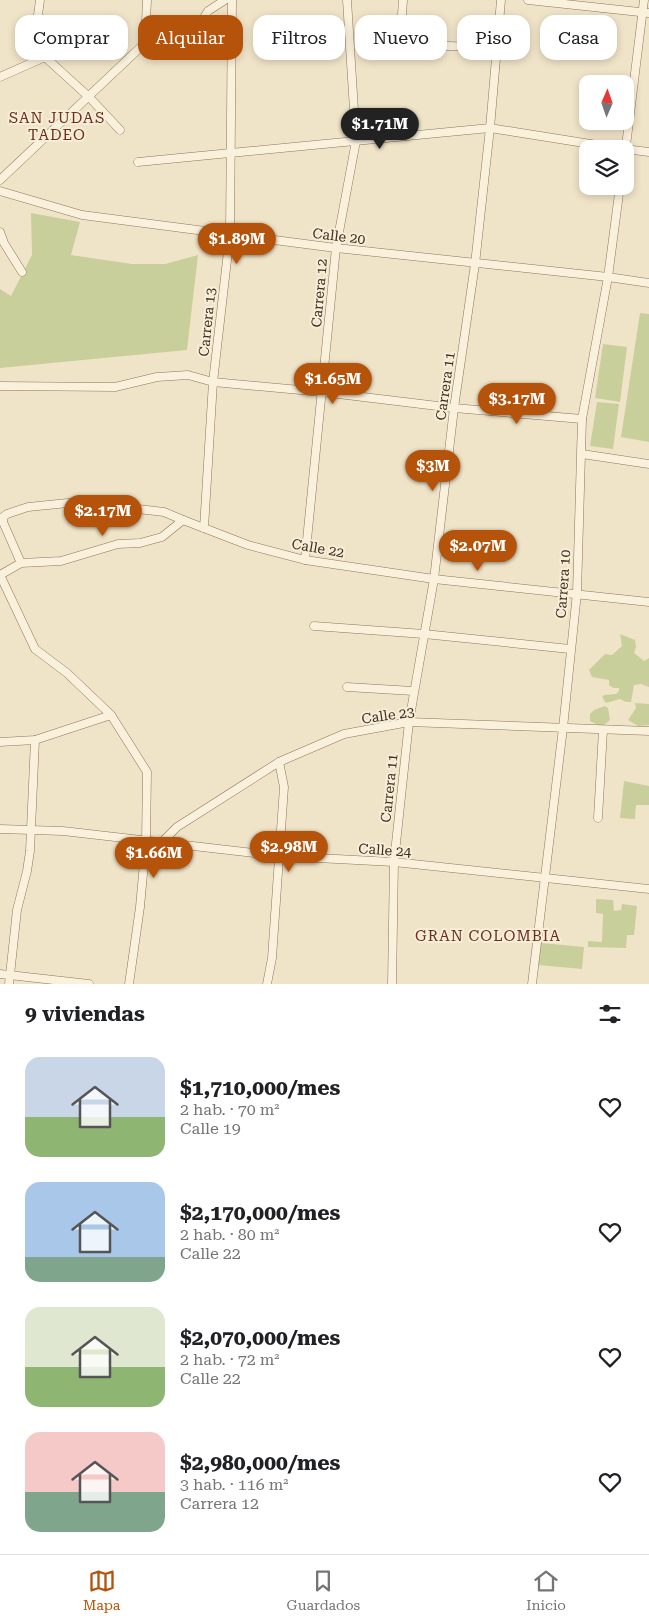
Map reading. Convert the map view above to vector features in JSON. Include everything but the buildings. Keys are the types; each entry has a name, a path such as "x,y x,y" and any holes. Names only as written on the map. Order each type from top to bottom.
{"street":[{"path":"38,15 40,0"},
{"path":"0,180 145,43 147,0"},
{"path":"206,15 208,11 226,0"},
{"name":"Carrera 13","path":"204,528 213,382 230,234 232,0"},
{"name":"Carrera 12","path":"305,560 336,248 356,141 347,0"},
{"path":"403,0 400,44 457,46"},
{"name":"Carrera 11","path":"500,15 501,0"},
{"path":"528,0 646,13"},
{"path":"625,140 646,13 644,0"},
{"path":"0,76 45,57 89,97 120,130"},
{"name":"Carrera 11","path":"392,984 394,862 409,722 434,579 454,408 475,264 496,60"},
{"path":"138,162 490,128 579,142"},
{"path":"634,150 649,152"},
{"name":"Calle 20","path":"0,191 82,215 336,248 649,283"},
{"name":"Carrera 10","path":"532,984 564,728 576,593 582,419 608,277 619,195"},
{"path":"0,232 4,243 22,272"},
{"path":"0,386 115,387 157,377 188,375 213,382 322,392 454,408 582,419"},
{"path":"582,454 649,464"},
{"name":"Calle 22","path":"21,563 3,522 3,517 28,507 78,502 164,512 248,545 305,560 434,579 649,602"},
{"path":"130,984 146,841 147,772 112,716 67,673 35,649 0,575 21,563 61,561 118,544 140,543 162,537 183,520"},
{"path":"314,626 424,634 570,649"},
{"path":"347,687 413,691"},
{"path":"0,742 35,740 112,716"},
{"name":"Calle 23","path":"161,843 177,827 279,762 344,734 409,722 649,731"},
{"path":"598,818 603,730"},
{"path":"8,984 17,910 27,871 35,740"},
{"path":"268,984 272,958 284,787 279,762"},
{"name":"Calle 24","path":"0,829 63,831 279,856 394,862 649,889"},
{"path":"0,974 89,984"}],"green space":[{"path":"31,213 80,222 71,255 132,264 165,264 198,255 187,350 0,368 0,289 11,296 32,255"},
{"path":"640,313 649,314 649,442 621,437"},
{"path":"603,344 627,347 620,402 595,398"},
{"path":"597,402 619,404 613,449 590,446"},
{"path":"620,634 635,640 636,647 634,653 644,661 649,658 649,687 641,684 634,685 631,702 620,699 606,703 602,697 604,695 616,694 619,688 613,688 609,685 609,680 592,677 589,670 605,654 612,655 622,646"},
{"path":"635,703 649,704 649,725 638,726 628,720 636,708"},
{"path":"605,706 608,708 610,720 602,727 590,721 590,714 594,710"},
{"path":"624,781 649,786 649,805 636,805 635,819 620,818"},
{"path":"596,899 613,900 614,911 621,910 622,904 637,906 634,935 627,935 626,948 588,947 588,941 602,942 603,914 596,913"},
{"path":"541,943 584,947 582,969 538,965"}],"district":[{"name":"SAN JUDAS TADEO","path":"57,126"},
{"name":"GRAN COLOMBIA","path":"488,936"}]}
